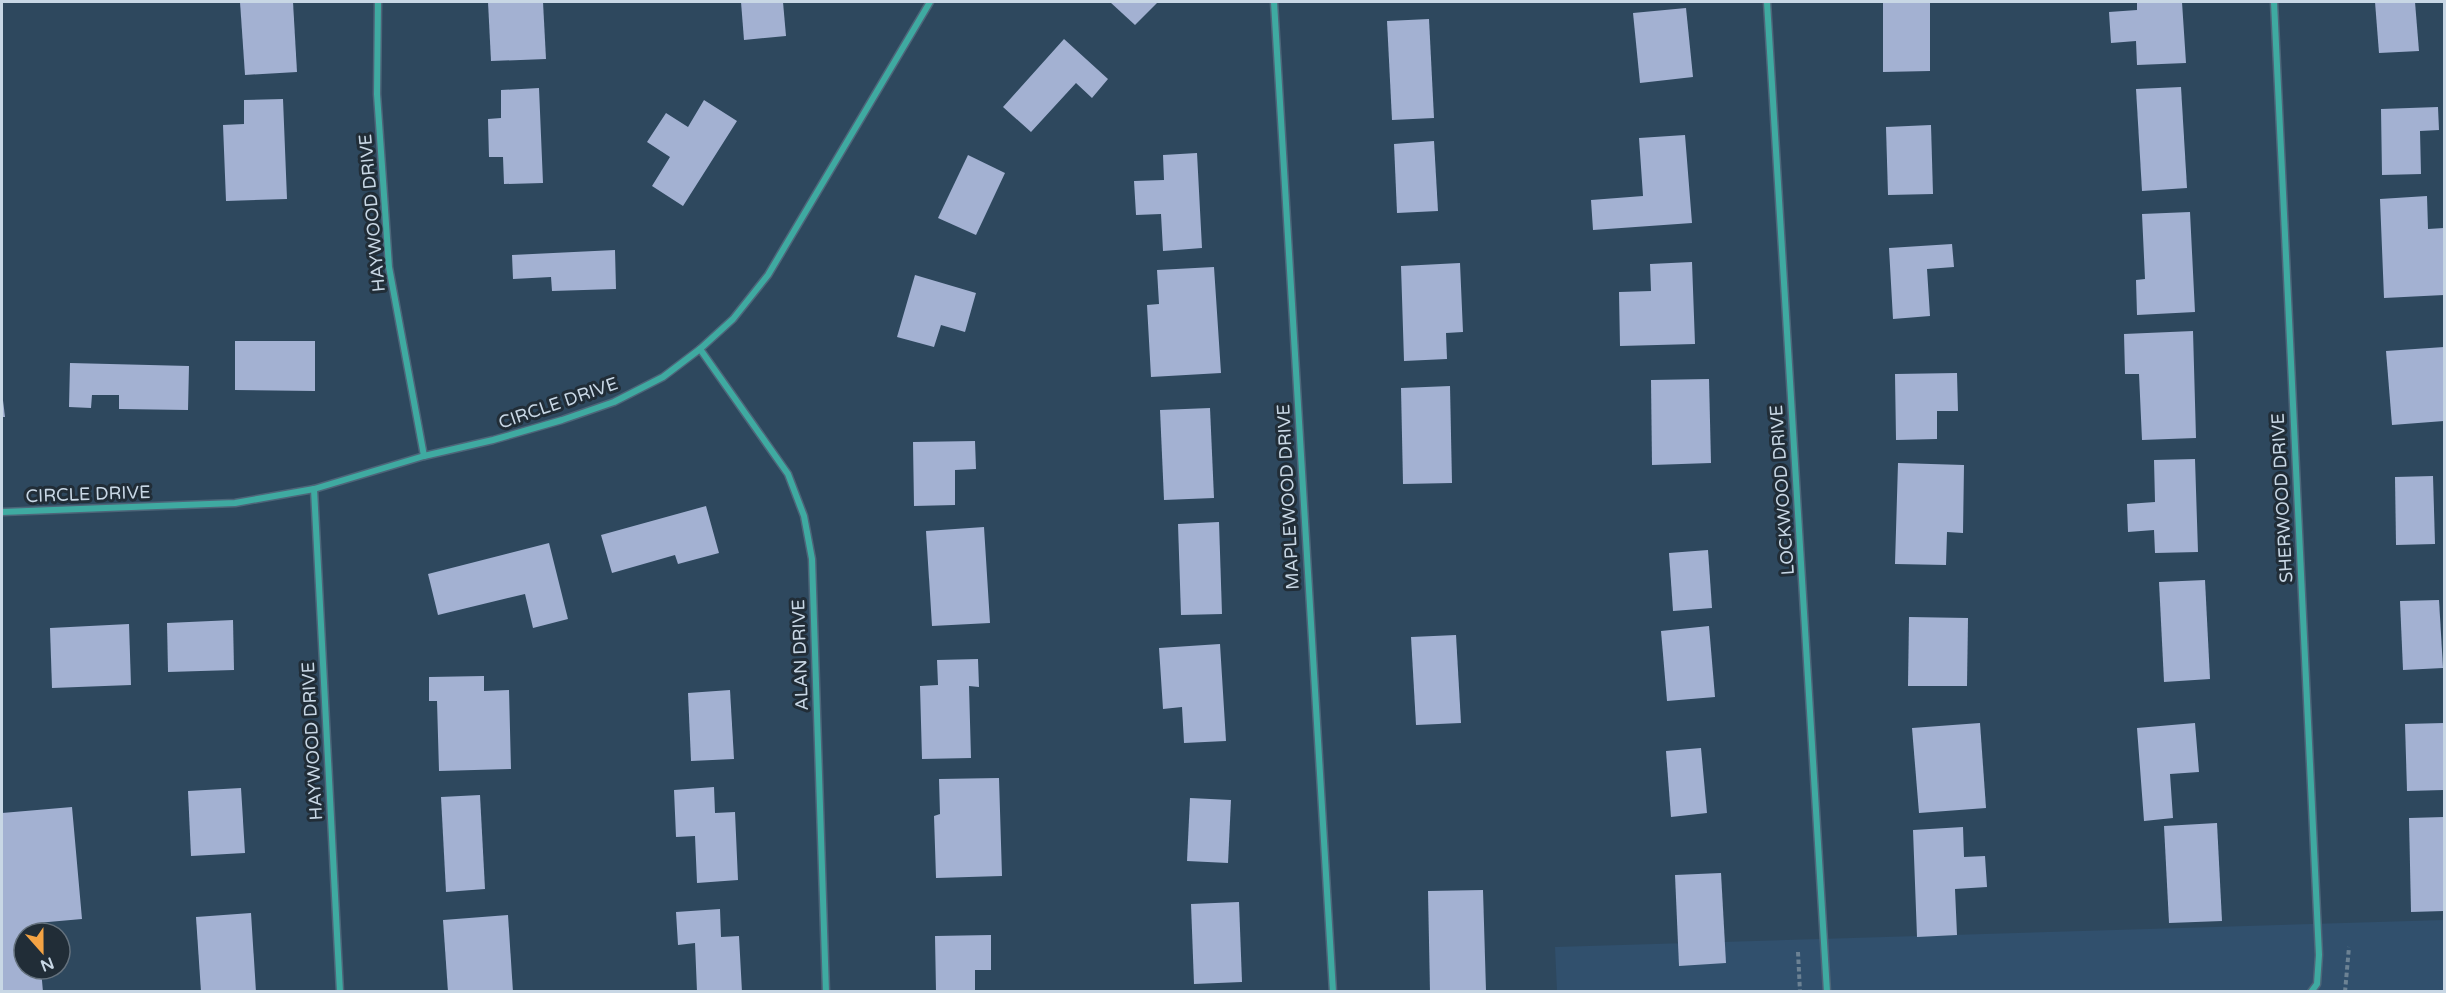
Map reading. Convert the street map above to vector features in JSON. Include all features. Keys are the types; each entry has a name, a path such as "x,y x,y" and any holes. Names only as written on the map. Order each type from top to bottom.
{"street":[{"name":"HAYWOOD DRIVE","path":"378,2 377,94 389,267 424,456"},
{"name":"CIRCLE DRIVE","path":"2,512 235,503 314,489 424,456 493,440 614,402 663,377 700,349 733,319 768,276 930,2"},
{"name":"MAPLEWOOD DRIVE","path":"1274,2 1333,992"},
{"name":"LOCKWOOD DRIVE","path":"1767,2 1827,992"},
{"name":"SHERWOOD DRIVE","path":"2274,2 2319,955 2317,984 2311,992"},
{"name":"ALAN DRIVE","path":"700,349 788,474 804,516 812,558 826,992"},
{"name":"HAYWOOD DRIVE","path":"314,489 340,992"}],"path":[{"path":"2345,992 2349,946"},
{"path":"1798,952 1800,992"}],"shaded area":[{"path":"2444,920 2444,991 1557,991 1555,947"}],"building":[{"path":"240,2 293,2 297,72 245,75"},
{"path":"488,2 543,2 546,59 491,61"},
{"path":"741,2 783,2 786,36 744,40"},
{"path":"1110,2 1158,2 1135,25"},
{"path":"1883,2 1930,2 1930,71 1883,72"},
{"path":"2137,2 2182,2 2186,63 2137,65 2136,41 2111,43 2109,12 2137,10"},
{"path":"2375,2 2415,2 2419,51 2379,53"},
{"path":"1686,8 1693,77 1640,83 1633,13"},
{"path":"1429,19 1434,118 1392,120 1387,21"},
{"path":"1064,39 1108,79 1092,98 1076,83 1031,132 1003,107"},
{"path":"2181,87 2187,188 2142,191 2136,89"},
{"path":"539,88 543,183 504,184 503,157 489,157 488,119 501,118 501,90"},
{"path":"283,99 287,199 226,201 223,125 244,124 244,100"},
{"path":"704,100 737,121 683,206 652,186 670,157 647,142 666,113 688,127"},
{"path":"2438,107 2439,130 2420,131 2421,174 2382,175 2381,109"},
{"path":"1931,125 1933,194 1888,195 1886,127"},
{"path":"1685,135 1692,223 1593,230 1591,200 1643,196 1639,138"},
{"path":"1434,141 1438,211 1397,213 1394,144"},
{"path":"1197,153 1202,248 1163,251 1161,214 1136,215 1134,181 1164,180 1163,155"},
{"path":"968,155 1005,173 976,235 938,218"},
{"path":"2427,196 2428,229 2444,228 2444,295 2384,298 2380,199"},
{"path":"2190,212 2195,312 2137,315 2136,280 2145,279 2142,214"},
{"path":"1952,244 1954,267 1927,269 1930,316 1893,319 1889,248"},
{"path":"615,250 616,289 552,291 551,277 513,279 512,255"},
{"path":"1692,262 1695,344 1620,346 1619,292 1651,291 1650,264"},
{"path":"1460,263 1463,332 1446,333 1447,359 1404,361 1401,266"},
{"path":"1214,267 1221,373 1151,377 1147,305 1159,304 1157,270"},
{"path":"915,275 976,293 965,332 941,325 934,347 897,337"},
{"path":"2193,331 2196,438 2142,440 2139,374 2125,374 2124,334"},
{"path":"235,341 315,341 315,391 235,390"},
{"path":"2444,347 2444,421 2392,425 2386,351"},
{"path":"70,363 189,366 188,410 119,409 119,395 92,395 91,408 69,407"},
{"path":"1957,373 1958,411 1937,411 1937,439 1896,440 1895,374"},
{"path":"1709,379 1711,463 1652,465 1651,380"},
{"path":"1450,386 1452,483 1403,484 1401,388"},
{"path":"2,392 5,417 2,417"},
{"path":"1210,408 1214,498 1164,500 1160,410"},
{"path":"975,441 976,469 955,470 955,505 914,506 913,442"},
{"path":"2195,459 2198,552 2155,553 2154,530 2128,532 2127,504 2155,502 2154,460"},
{"path":"1898,463 1964,465 1963,533 1947,532 1946,565 1895,564"},
{"path":"2433,476 2435,544 2396,545 2395,477"},
{"path":"706,506 719,553 678,564 675,555 612,573 601,535"},
{"path":"1219,522 1222,614 1181,615 1178,524"},
{"path":"984,527 990,623 932,626 926,531"},
{"path":"549,543 568,619 533,628 525,594 438,615 428,574"},
{"path":"1708,550 1712,608 1673,611 1669,553"},
{"path":"2205,580 2210,679 2164,682 2159,582"},
{"path":"2439,600 2443,668 2403,670 2400,601"},
{"path":"1909,617 1968,618 1967,686 1908,686"},
{"path":"233,620 234,670 168,672 167,623"},
{"path":"129,624 131,685 52,688 50,628"},
{"path":"1709,626 1715,697 1667,701 1661,631"},
{"path":"1456,635 1461,723 1416,725 1411,637"},
{"path":"1220,644 1226,741 1184,743 1182,707 1163,709 1159,648"},
{"path":"978,659 979,687 969,686 971,758 922,759 920,686 938,685 937,660"},
{"path":"484,676 484,691 509,690 511,769 439,771 437,701 429,701 429,677"},
{"path":"730,690 734,759 691,761 688,693"},
{"path":"1980,723 1986,808 1919,813 1912,728"},
{"path":"2195,723 2199,772 2170,774 2173,818 2144,821 2137,728"},
{"path":"2444,723 2444,790 2407,791 2405,724"},
{"path":"1701,748 1707,813 1671,817 1666,751"},
{"path":"999,778 1002,876 936,878 934,816 940,814 939,779"},
{"path":"714,787 715,813 735,812 738,880 697,883 695,836 676,837 674,790"},
{"path":"241,788 245,853 191,856 188,791"},
{"path":"480,795 485,889 446,892 441,797"},
{"path":"1190,798 1231,800 1228,863 1187,861"},
{"path":"72,807 82,919 12,921 12,981 42,981 43,992 2,992 2,813"},
{"path":"2444,817 2444,911 2411,912 2409,818"},
{"path":"2217,823 2222,921 2169,923 2164,826"},
{"path":"1963,827 1964,857 1985,856 1987,887 1955,889 1957,935 1917,937 1913,830"},
{"path":"1721,873 1726,963 1679,966 1675,875"},
{"path":"1483,890 1486,991 1430,992 1428,891"},
{"path":"1239,902 1242,982 1194,984 1191,904"},
{"path":"720,909 721,937 739,936 742,992 697,992 695,943 678,945 676,912"},
{"path":"251,913 256,992 201,992 196,917"},
{"path":"508,915 513,992 448,992 443,920"},
{"path":"991,935 991,970 975,970 975,992 936,992 935,936"}]}
